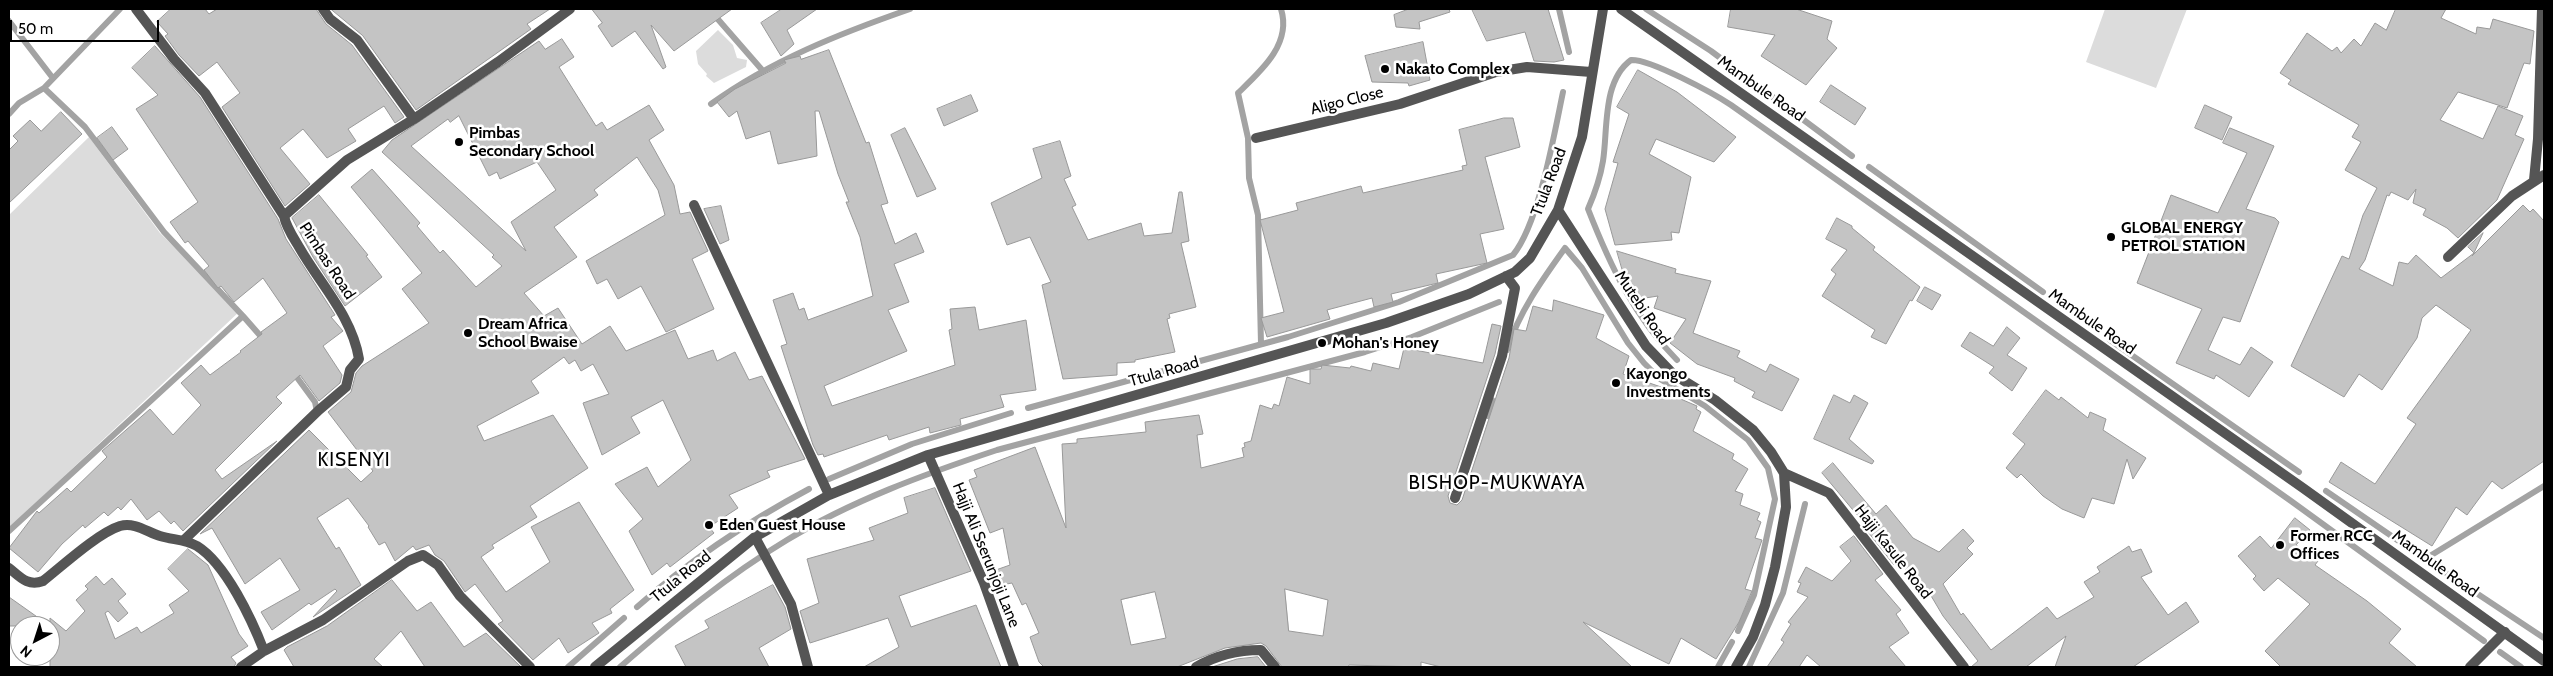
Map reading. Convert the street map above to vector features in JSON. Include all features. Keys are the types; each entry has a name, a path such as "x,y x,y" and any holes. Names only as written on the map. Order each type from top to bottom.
{"street":[{"path":"136,9 174,59 205,93 284,216"},
{"path":"323,9 330,19 357,40 414,119"},
{"name":"Pimbas Road","path":"184,540 319,410 346,387 350,370 358,360 356,345 345,316 309,265 286,224 284,216 347,160 414,119 570,9"},
{"name":"Ttula Road","path":"595,667 755,537 829,495 928,455 1386,323 1469,294 1515,272 1530,258 1558,210 1582,137 1591,72 1603,9"},
{"name":"Mambule Road","path":"1621,9 2505,632 2544,662"},
{"path":"2534,180 2538,139 2542,9"},
{"name":"Aligo Close","path":"1256,138 1400,104 1496,72 1527,67 1591,72"},
{"path":"2448,257 2512,196 2544,175"},
{"path":"694,204 829,495"},
{"name":"Mutebi Road","path":"1558,210 1646,346 1673,374 1715,400 1753,430 1771,452 1784,473 1786,507 1775,567 1765,606 1754,637 1736,667"},
{"path":"1455,498 1502,356 1515,288 1506,276"},
{"name":"Hajji Ali Sserunjoji Lane","path":"928,455 984,584 1014,667"},
{"name":"Hajji Kasule Road","path":"1784,473 1829,493 1964,667"},
{"path":"9,568 26,582 35,584 42,581 99,538 120,526 131,525 160,536 184,540 198,547 210,558 234,589 252,621 264,651"},
{"path":"755,537 791,604 808,667"},
{"path":"241,667 264,651 296,636 408,561 423,555 438,565 460,596 530,667"},
{"path":"2470,667 2505,632"},
{"path":"1196,667 1210,659 1261,650 1275,667"}],"shaded area":[{"path":"2105,9 2187,9 2156,88 2086,62"},
{"path":"718,30 733,45 737,58 747,60 746,67 714,83 706,76 707,74 698,64 696,51"},
{"path":"89,137 160,233 240,311 9,528 9,215"}],"building":[{"path":"171,9 205,9 209,14 217,9 316,9 326,24 352,45 404,117 395,123 384,106 348,129 356,141 327,158 303,129 280,148 310,184 285,206 222,107 240,93 217,62 199,76 179,55 165,36 168,34 157,22"},
{"path":"331,9 550,9 527,24 531,29 416,110 363,36"},
{"path":"592,9 732,9 674,51 651,25 666,67 663,69 635,31 612,47 598,26 602,23"},
{"path":"782,9 817,9 787,30 794,44 781,56 761,23"},
{"path":"1409,9 1449,9 1450,12 1419,22 1420,29 1396,27 1394,15"},
{"path":"1472,9 1548,9 1564,60 1554,62 1534,61 1525,32 1487,41"},
{"path":"1731,9 1796,9 1832,21 1827,39 1837,48 1806,85 1761,56 1775,35 1728,27"},
{"path":"2396,9 2446,9 2441,18 2476,34 2477,27 2490,29 2493,19 2534,31 2530,64 2524,63 2507,108 2458,92 2440,120 2483,139 2498,106 2523,116 2515,135 2524,139 2497,200 2458,238 2447,228 2423,215 2426,209 2413,203 2416,189 2408,200 2391,192 2389,196 2387,195 2365,260 2359,269 2393,286 2399,262 2408,264 2416,255 2441,278 2474,253 2472,256 2523,205 2530,212 2533,209 2544,221 2544,461 2502,489 2492,481 2467,515 2456,507 2432,546 2329,482 2341,462 2375,484 2416,424 2407,418 2471,330 2436,305 2422,318 2417,338 2382,390 2359,374 2344,397 2291,366 2342,256 2349,259 2363,215 2377,188 2345,170 2361,142 2352,137 2359,125 2288,84 2291,80 2280,73 2307,33 2332,51 2337,47 2341,53 2354,39 2361,46 2375,23 2386,30"},
{"path":"562,39 574,57 559,67 596,126 602,122 607,130 649,105 664,130 649,140 674,185 680,214 690,212 708,251 692,259 714,309 666,332 641,286 618,299 607,279 597,284 586,261 665,215 658,190 637,157 594,190 598,195 554,227 577,257 524,293 544,316 558,308 582,344 610,326 626,351 675,330 688,359 713,350 717,361 735,352 749,380 762,376 805,459 767,471 770,477 729,495 738,508 709,527 714,533 670,567 667,563 652,575 629,531 643,519 615,484 647,467 658,487 691,460 663,400 631,417 640,433 602,455 583,403 609,394 593,364 581,371 575,360 569,364 564,357 531,381 539,393 477,426 484,441 553,415 588,468 530,506 537,517 492,545 494,548 481,557 506,592 550,562 531,527 579,502 634,590 610,609 612,613 592,623 599,633 568,653 559,638 533,660 498,624 503,621 475,584 465,592 444,561 435,555 429,545 416,550 413,546 395,561 385,542 379,545 369,526 348,498 317,518 336,549 339,547 361,585 313,617 337,591 335,589 311,605 309,603 272,630 261,612 300,590 280,558 245,584 212,528 200,534 309,430 361,482 373,471 328,412 351,392 356,373 362,366 429,323 402,289 422,273 351,187 372,169 420,223 417,226 440,253 443,250 476,287 502,266 492,257 494,255 382,152 392,140 539,41 545,49","holes":["459,116 489,176 497,172 500,179 537,162 556,190 511,222 526,251 411,146 448,119 450,122"]},
{"path":"1423,42 1430,80 1409,86 1408,83 1372,82 1365,56"},
{"path":"155,46 200,97 278,219 286,239 335,315 331,317 343,331 323,346 342,375 340,383 319,401 300,375 276,397 282,403 215,470 222,479 277,441 183,531 174,521 171,524 159,511 147,520 131,499 121,510 118,507 108,516 104,512 85,528 83,525 62,544 38,572 9,548 37,511 39,513 67,488 71,492 107,457 102,451 150,409 173,435 201,405 181,383 201,365 210,375 241,352 262,334 261,332 287,313 263,278 234,302 221,286 218,288 204,270 209,266 188,241 185,243 170,222 198,202 136,109 158,95 132,68"},
{"path":"829,50 866,143 869,142 888,203 881,205 895,244 916,233 924,252 894,264 909,302 888,310 907,351 824,386 832,406 955,365 949,330 952,329 950,309 975,307 979,330 1026,320 1036,390 1000,395 1004,407 960,419 961,425 930,433 929,427 889,440 887,435 824,457 823,454 818,455 813,445 781,346 787,344 773,300 793,293 799,310 804,308 808,320 873,296 860,237 846,202 849,202 838,174 819,111 815,111 817,156 778,164 770,131 746,139 737,111 729,117 717,102 735,89 786,63 784,60 800,56 801,59"},
{"path":"1638,70 1677,92 1736,137 1714,162 1656,139 1649,154 1691,177 1679,233 1671,232 1672,240 1615,245 1605,209 1618,163 1613,162 1629,114 1617,107"},
{"path":"1831,85 1866,108 1855,125 1820,102"},
{"path":"971,95 978,111 944,126 937,109"},
{"path":"2205,105 2232,117 2222,140 2195,128"},
{"path":"61,112 82,134 9,203 9,150 18,141 13,136 30,120 41,131"},
{"path":"1504,118 1513,118 1520,147 1485,157 1504,229 1480,234 1487,263 1436,274 1438,283 1391,294 1393,302 1374,307 1372,298 1327,310 1330,319 1267,337 1261,318 1284,312 1260,220 1298,210 1296,203 1361,186 1363,193 1463,170 1462,166 1467,165 1459,130"},
{"path":"112,127 128,149 113,160 97,138"},
{"path":"905,128 936,189 917,197 891,135"},
{"path":"2230,128 2274,146 2246,209 2275,218 2279,222 2240,322 2223,317 2208,350 2240,365 2251,347 2273,362 2249,397 2216,375 2214,379 2176,363 2202,309 2137,283 2171,195 2218,213 2247,153 2223,143"},
{"path":"1060,141 1071,176 1064,179 1076,205 1072,207 1088,240 1141,223 1144,236 1172,233 1179,192 1182,192 1189,241 1181,243 1196,307 1169,314 1170,318 1167,319 1175,352 1135,360 1135,362 1117,363 1117,375 1063,379 1042,285 1051,282 1030,237 1007,245 991,203 1042,178 1033,149"},
{"path":"319,195 368,255 366,256 382,277 345,306 313,257 292,218"},
{"path":"721,206 729,240 720,244 704,209"},
{"path":"1837,218 1852,226 1875,247 1873,250 1920,287 1912,301 1910,300 1886,344 1871,337 1875,330 1822,296 1836,274 1831,270 1847,250 1826,239"},
{"path":"2483,233 2474,253 2468,247"},
{"path":"1617,251 1676,269 1675,273 1711,281 1693,333 1740,351 1737,357 1766,372 1770,364 1799,379 1782,411 1752,397 1755,392 1734,381 1735,378 1697,364 1670,343 1686,319 1654,308 1658,296 1639,299 1627,286"},
{"path":"1925,287 1941,295 1932,310 1917,301"},
{"path":"1554,300 1604,315 1596,338 1629,356 1623,374 1670,390 1669,394 1697,406 1696,409 1701,412 1693,431 1734,454 1732,459 1748,469 1735,491 1743,494 1740,505 1760,513 1757,520 1761,522 1755,538 1762,540 1745,589 1752,591 1739,622 1716,659 1681,638 1669,664 1583,622 1632,667 1441,667 1421,662 1421,667 1349,665 1348,667 1282,667 1266,646 1261,643 1225,648 1177,667 1044,667 1039,662 1030,637 1039,633 1026,603 1022,605 1012,583 996,586 993,571 1010,565 1003,528 990,533 969,480 977,477 974,470 1035,447 1066,528 1062,444 1077,443 1077,439 1146,432 1145,422 1199,415 1203,434 1197,435 1201,468 1244,457 1242,448 1245,447 1244,443 1251,441 1260,405 1272,409 1274,404 1279,406 1287,377 1310,384 1310,369 1321,369 1322,365 1350,368 1351,366 1371,371 1373,363 1399,369 1404,348 1483,363 1492,324 1501,326 1495,354 1448,496 1450,503 1457,505 1462,500 1509,358 1514,329 1526,331 1533,306 1552,311","holes":["1285,589 1328,600 1323,636 1289,631","1155,592 1166,638 1131,645 1121,600"]},
{"path":"2007,327 2020,338 2007,355 2027,368 2012,391 1989,373 1994,367 1961,346 1970,332 1993,346"},
{"path":"2046,390 2059,400 2061,397 2088,418 2090,412 2106,419 2103,430 2146,458 2133,479 2127,459 2114,504 2092,498 2084,518 2062,509 2043,496 2021,474 2017,478 2006,468 2025,444 2013,434"},
{"path":"1834,395 1850,403 1854,395 1868,403 1849,439 1874,461 1872,464 1814,439"},
{"path":"1833,463 1876,514 1886,505 1913,538 1939,552 1963,529 1974,541 1967,548 1973,554 1943,584 1961,615 1963,613 1991,650 2047,607 2057,619 2094,597 2084,582 2100,572 2097,567 2129,546 2132,552 2141,549 2152,572 2141,577 2168,615 2186,602 2199,622 2133,667 2055,667 2066,636 2026,667 1971,667 1978,661 1943,616 1927,589 1925,590 1916,578 1897,562 1894,565 1865,528 1863,522 1822,473"},
{"path":"935,488 971,571 899,596 911,627 976,605 1001,667 864,667 899,647 888,618 810,643 800,611 819,603 807,559 874,540 869,528 908,513 904,498"},
{"path":"2295,518 2310,530 2296,545 2318,561 2315,565 2367,601 2401,629 2389,643 2417,667 2281,667 2265,651 2310,604 2278,578 2264,591 2253,579 2256,576 2238,556 2260,536 2271,548"},
{"path":"1854,536 1883,574 1875,580 1901,610 1896,614 1909,633 1889,647 1906,667 1821,667 1807,655 1799,667 1767,667 1784,642 1781,640 1791,624 1788,622 1808,597 1797,592 1801,583 1798,582 1806,567 1832,581 1851,561 1840,547"},
{"path":"188,549 208,565 239,634 248,646 231,657 236,663 234,667 50,667 60,666 60,626 66,631 85,611 76,600 88,589 85,586 96,576 104,585 112,578 126,594 118,601 128,613 118,622 108,611 105,613 115,639 137,627 141,633 174,613 169,605 189,591 168,569"},
{"path":"392,580 417,611 431,602 464,647 486,633 521,667 425,667 401,631 374,659 383,667 294,667 284,650 287,647 327,626"},
{"path":"773,585 785,607 791,629 759,648 769,667 686,667 675,646 709,628 705,621"},
{"path":"9,597 36,616 10,616 9,626"},
{"path":"1258,657 1266,667 1212,667 1237,659"}],"waterway":[{"path":"9,114 19,103 44,88 120,9"},
{"path":"709,9 763,71"},
{"path":"711,104 757,74 807,49 910,9"},
{"path":"1261,344 1258,215 1249,178 1248,138 1238,93 1265,66 1278,45 1282,34 1281,9"},
{"path":"1559,9 1569,52"},
{"path":"1646,9 1711,51 1852,156"},
{"path":"9,21 52,77"},
{"path":"1677,360 1648,326 1636,308 1614,270 1588,209 1602,168 1606,121 1611,93 1615,80 1631,60 1640,61 1666,71 1731,105 2291,501 2484,641"},
{"path":"9,531 243,316 164,232 85,127 44,88"},
{"path":"1028,408 1288,337 1399,302 1513,255 1531,222 1538,201 1563,92"},
{"path":"1869,167 2043,292"},
{"path":"1507,350 1525,309 1565,248 1582,268 1628,343 1644,363 1660,379 1705,406 1748,440 1768,468 1775,499 1754,595 1738,631"},
{"path":"620,667 701,600 765,554 811,526 889,489 997,450 1365,352 1412,337 1499,302"},
{"path":"243,316 264,340"},
{"path":"2110,340 2299,472"},
{"path":"293,372 315,402 316,413"},
{"path":"1488,416 1492,400"},
{"path":"829,479 912,444 1011,413"},
{"path":"2326,491 2425,559 2544,486"},
{"path":"637,607 719,543 809,489"},
{"path":"1749,667 1783,593 1805,504"},
{"path":"2425,559 2544,638"},
{"path":"568,667 624,618"},
{"path":"1718,667 1732,642"},
{"path":"2500,652 2521,667"}],"place":[{"name":"Nakato Complex","path":"1385,69"},
{"name":"Pimbas Secondary School","path":"459,142"},
{"name":"GLOBAL ENERGY PETROL STATION","path":"2111,237"},
{"name":"Dream Africa School Bwaise","path":"468,333"},
{"name":"Mohan's Honey","path":"1322,343"},
{"name":"Kayongo Investments","path":"1616,383"},
{"name":"Eden Guest House","path":"709,525"},
{"name":"Former RCC Offices","path":"2280,545"}],"district":[{"name":"KISENYI","path":"354,460"},
{"name":"BISHOP-MUKWAYA","path":"1497,483"}]}
